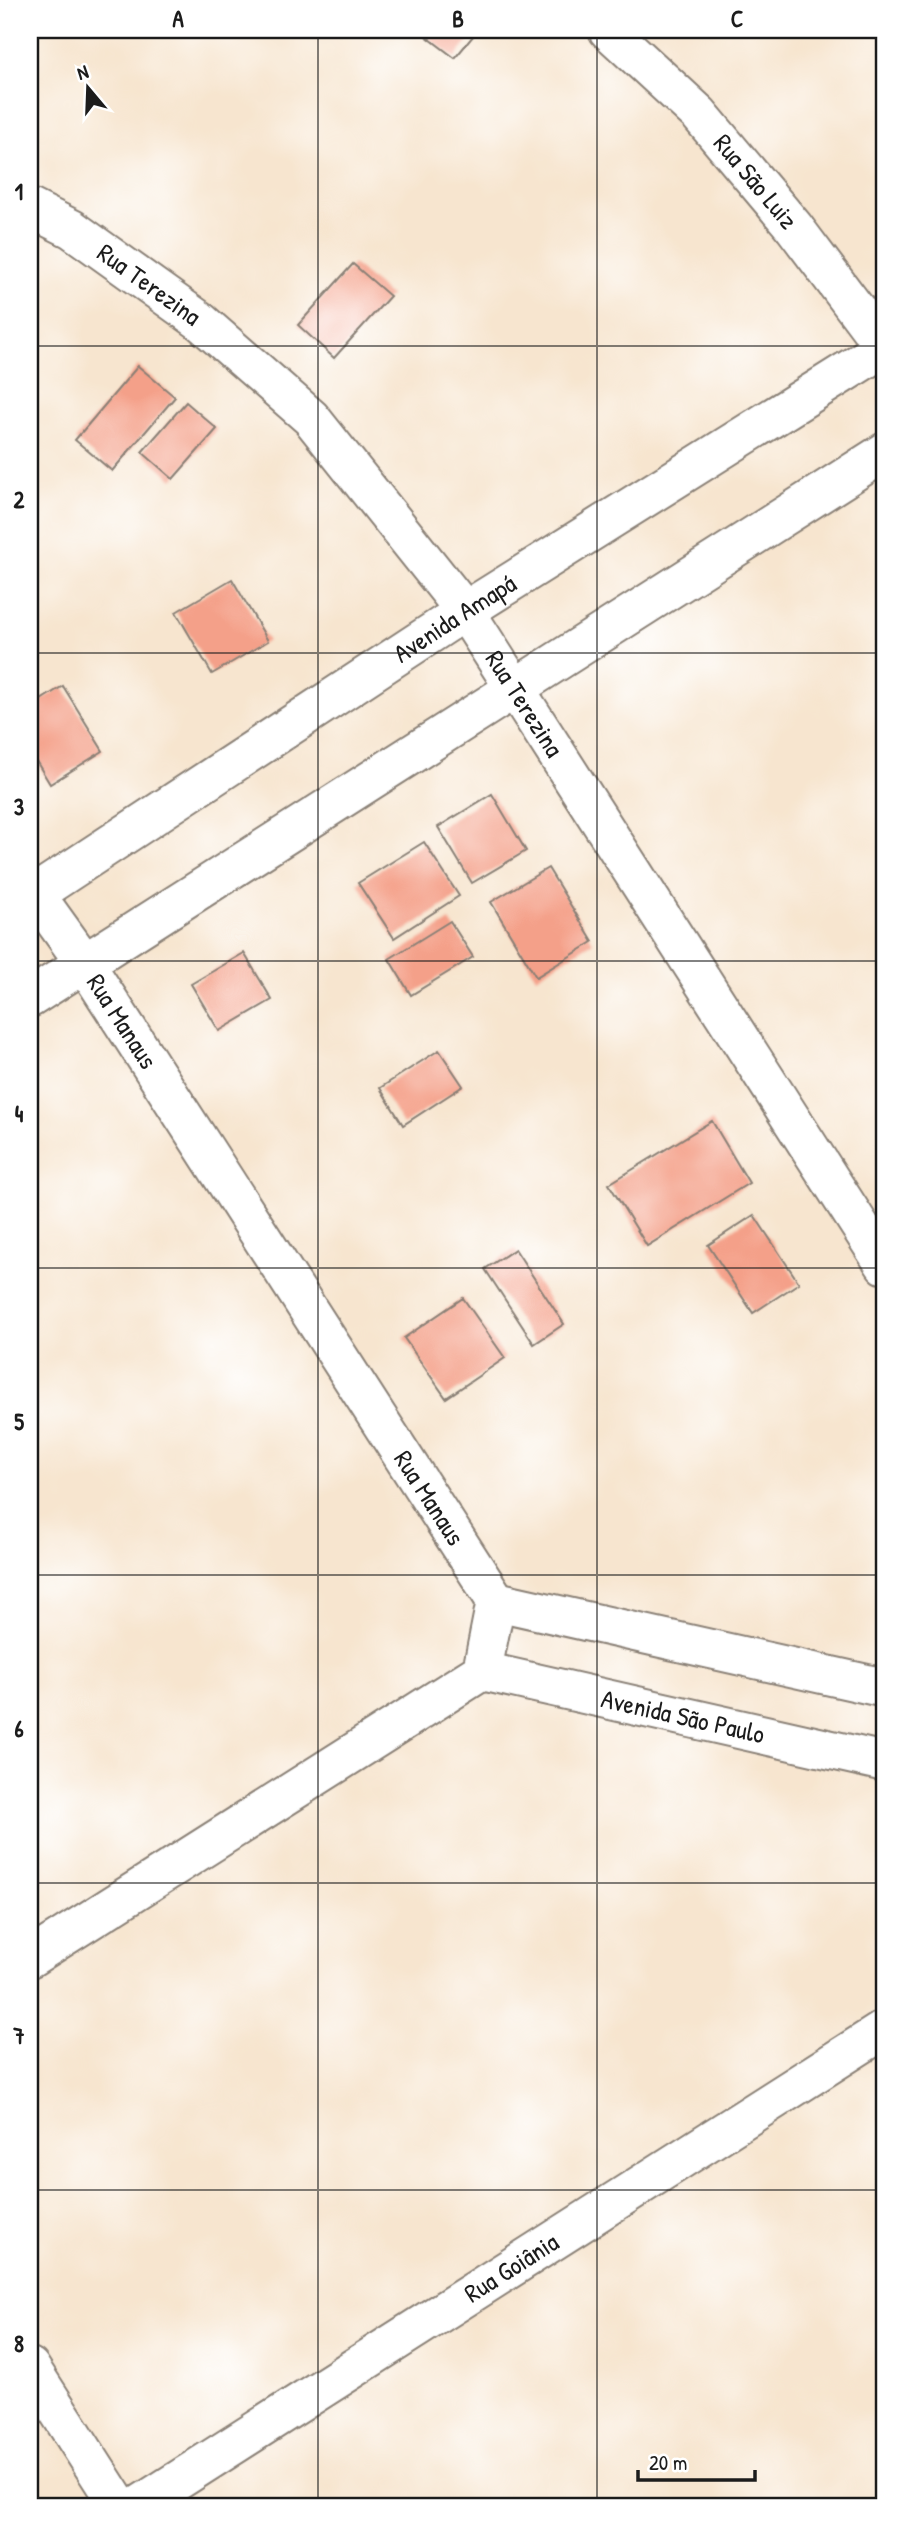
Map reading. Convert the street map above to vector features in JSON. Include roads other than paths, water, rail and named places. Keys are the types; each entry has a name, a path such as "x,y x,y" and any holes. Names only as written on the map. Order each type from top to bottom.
{"street":[{"name":"Rua São Luiz","path":"608,30 699,114 794,227 885,348"},
{"name":"Rua Terezina","path":"30,208 72,229 199,320 311,418 466,611 885,1265"},
{"name":"Avenida Amapá","path":"32,892 466,611 885,348"},
{"path":"30,998 885,452"},
{"name":"Rua Manaus","path":"32,892 84,962 496,1601"},
{"path":"30,1958 482,1671 496,1601 885,1688"},
{"name":"Avenida São Paulo","path":"482,1671 885,1762"},
{"name":"Rua Goiânia","path":"138,2506 885,2029"},
{"path":"30,2367 119,2506"}]}
